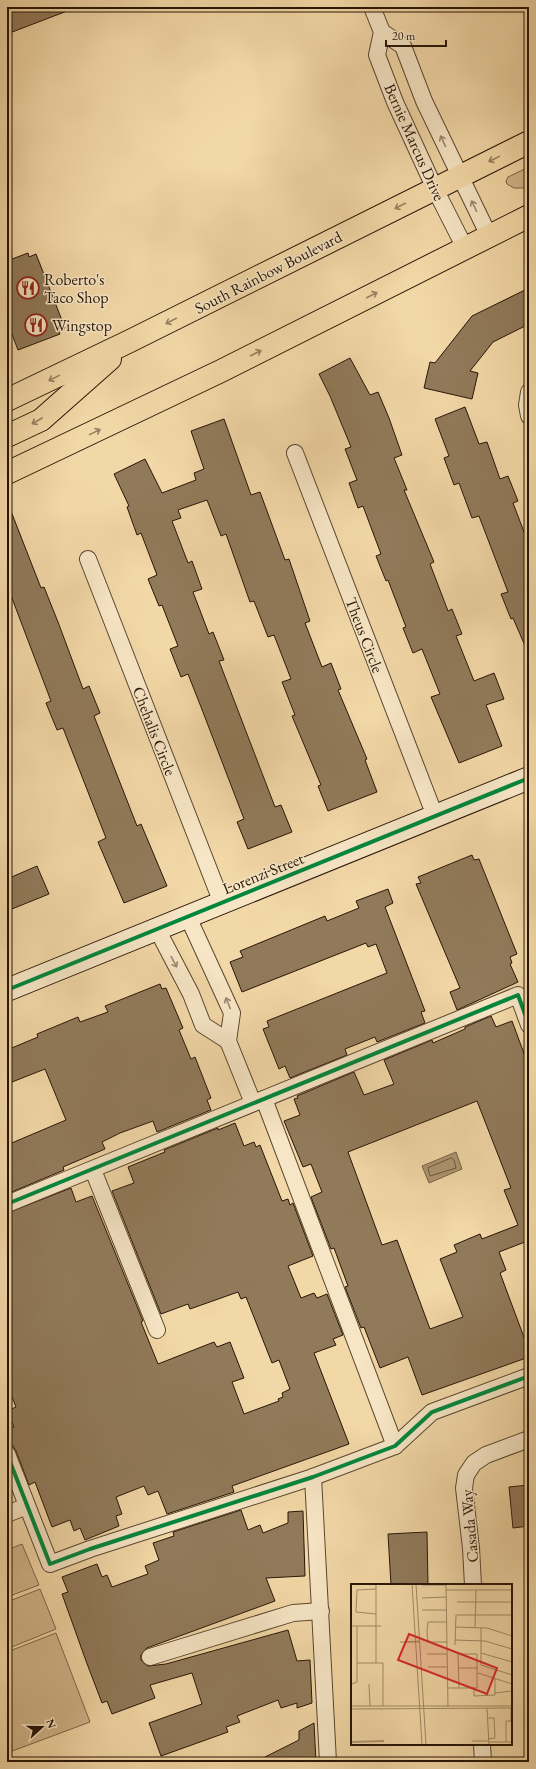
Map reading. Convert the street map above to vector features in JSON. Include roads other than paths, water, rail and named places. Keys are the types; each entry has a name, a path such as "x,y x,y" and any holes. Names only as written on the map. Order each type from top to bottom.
{"main road":[{"name":"South Rainbow Boulevard","path":"7,400 130,341 529,142"},
{"path":"7,473 221,371 529,216"},
{"path":"7,436 41,420 130,341"}],"street":[{"path":"372,7 382,32"},
{"name":"Bernie Marcus Drive","path":"466,248 435,189 395,102 377,55 382,32 403,46 424,100 488,236"},
{"path":"528,394 529,416"},
{"name":"Theus Circle","path":"295,453 435,816"},
{"name":"Chehalis Circle","path":"88,559 222,903"},
{"name":"Lorenzi Street","path":"7,990 529,778"},
{"path":"188,916 232,1013 228,1041"},
{"path":"157,929 191,994 203,1025 228,1041 258,1101 395,1446"},
{"path":"7,1204 518,995 529,1025"},
{"path":"93,1170 157,1330"},
{"path":"7,1454 50,1564 314,1477 395,1446 432,1412 529,1376"},
{"name":"Casada Way","path":"473,1584 464,1488 466,1475 470,1469 486,1455 529,1439"},
{"path":"314,1477 328,1762"},
{"path":"7,1514 27,1506"},
{"path":"150,1657 293,1613 321,1611"},
{"path":"482,1745 483,1762"}],"water":[{"path":"456,1152 462,1169 429,1183 422,1166"}],"place":[{"name":"Roberto's Taco Shop","path":"28,288"},
{"name":"Wingstop","path":"36,325"}]}
